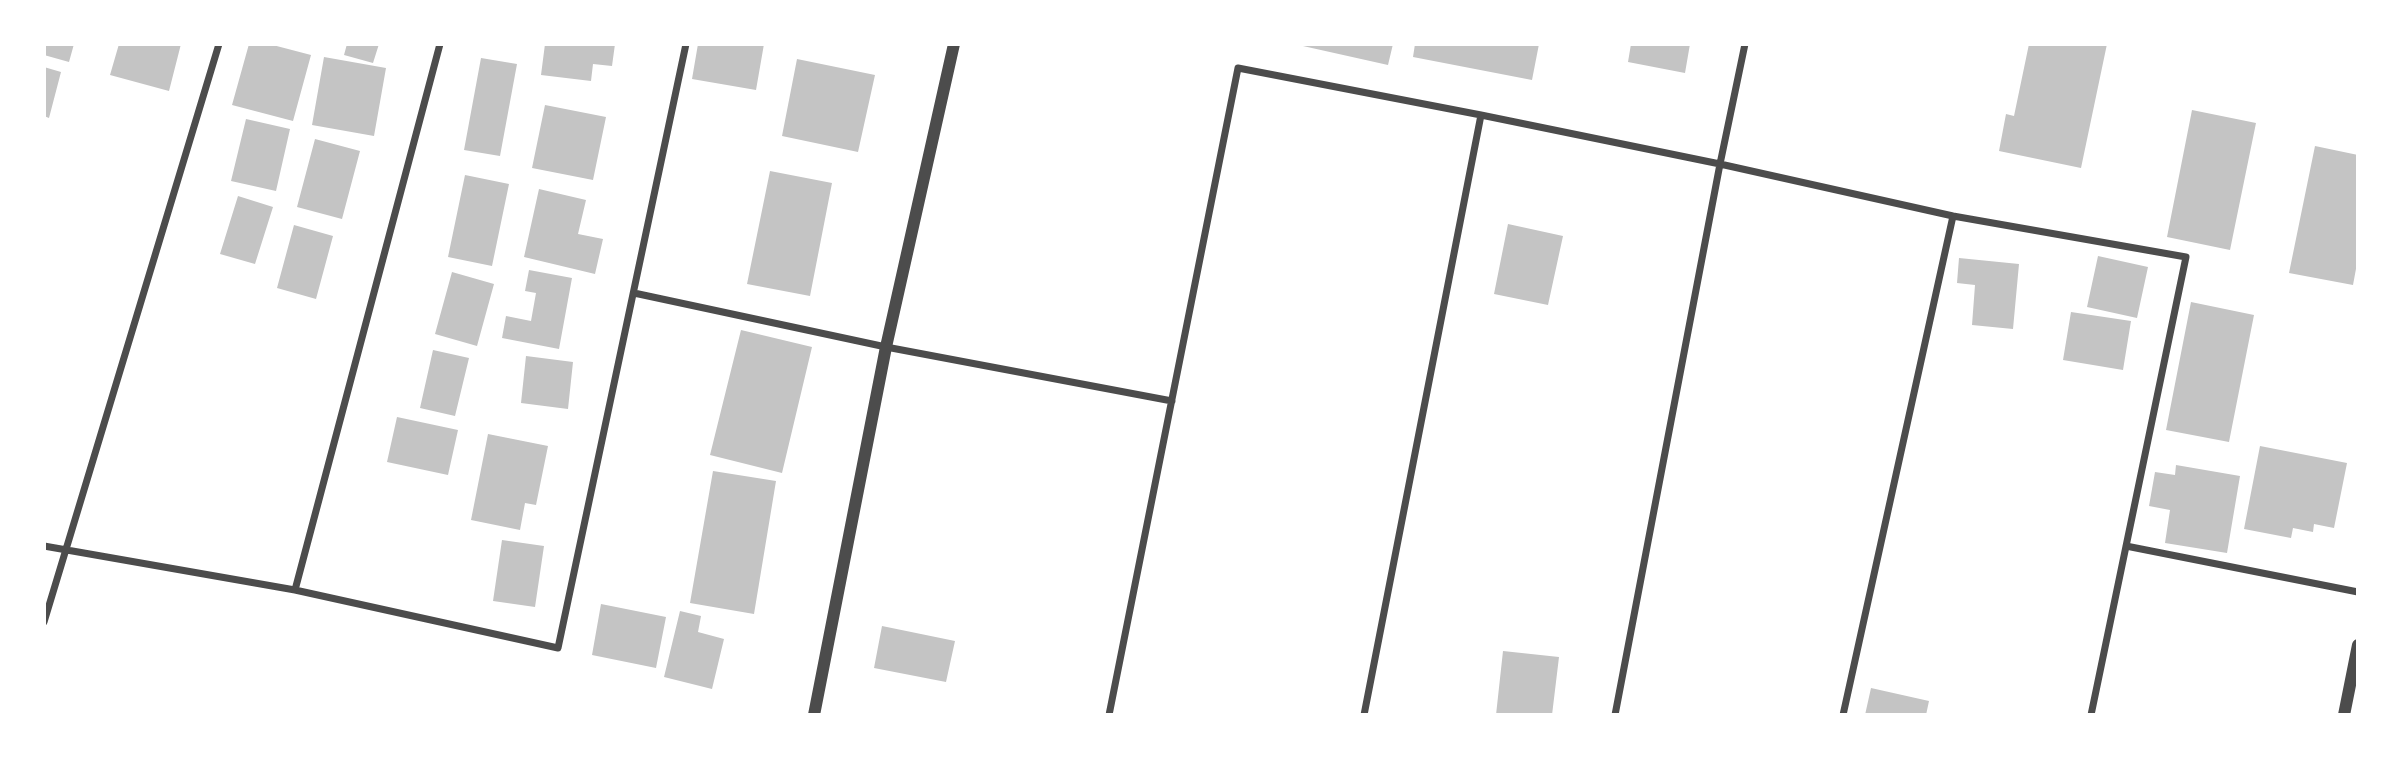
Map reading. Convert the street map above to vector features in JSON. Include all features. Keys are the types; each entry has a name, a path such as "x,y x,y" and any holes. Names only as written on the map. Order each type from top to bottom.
{"street":[{"path":"44,622 219,44"},
{"path":"295,590 440,44"},
{"path":"44,547 295,590 558,648 686,44"},
{"path":"814,715 886,347 954,44"},
{"path":"1615,715 1745,44"},
{"path":"1109,715 1238,68 1720,163 1953,216 2186,257 2091,715"},
{"path":"1364,715 1481,116"},
{"path":"1843,715 1953,216"},
{"path":"634,293 886,347 1172,401"},
{"path":"2126,546 2358,592"},
{"path":"2344,715 2358,645"}],"building":[{"path":"44,44 74,44 69,62 44,55"},
{"path":"119,44 181,44 169,91 110,75"},
{"path":"249,44 269,44 311,55 293,121 232,105"},
{"path":"347,44 379,44 373,63 344,55"},
{"path":"545,44 615,44 612,66 593,64 591,81 541,75"},
{"path":"698,44 764,44 756,90 692,79"},
{"path":"1294,44 1393,44 1388,65"},
{"path":"1415,44 1539,44 1532,80 1413,57"},
{"path":"1631,44 1690,44 1685,73 1628,62"},
{"path":"2029,44 2107,44 2081,168 1999,151 2006,114 2014,116"},
{"path":"324,57 386,68 374,136 312,125"},
{"path":"481,58 517,64 500,156 464,150"},
{"path":"797,59 875,75 858,152 782,136"},
{"path":"44,67 61,72 49,118 44,116"},
{"path":"545,105 606,117 593,180 532,168"},
{"path":"2192,110 2256,123 2230,250 2167,237"},
{"path":"246,119 290,129 276,191 231,181"},
{"path":"315,139 360,151 342,219 297,207"},
{"path":"2315,146 2358,155 2358,258 2353,285 2289,273"},
{"path":"770,171 832,183 810,296 747,284"},
{"path":"465,175 509,184 492,266 448,257"},
{"path":"539,189 586,200 578,234 603,239 595,274 524,257"},
{"path":"238,196 273,207 255,264 220,254"},
{"path":"1508,224 1563,236 1548,305 1494,294"},
{"path":"294,225 333,236 316,299 277,288"},
{"path":"2098,256 2148,267 2137,318 2087,307"},
{"path":"1959,258 2019,264 2013,329 1972,325 1975,285 1957,283"},
{"path":"529,270 572,278 559,349 502,338 506,316 531,321 536,293 525,291"},
{"path":"452,272 494,284 477,346 435,334"},
{"path":"2191,302 2254,315 2229,442 2166,430"},
{"path":"2071,312 2131,321 2123,370 2063,360"},
{"path":"741,330 812,347 782,473 710,455"},
{"path":"433,350 469,358 455,416 420,408"},
{"path":"526,356 573,362 568,409 521,403"},
{"path":"397,417 458,430 448,475 387,462"},
{"path":"488,434 548,446 536,505 525,503 520,530 471,520"},
{"path":"2260,446 2347,463 2334,528 2314,524 2313,532 2293,528 2291,538 2244,529"},
{"path":"2176,465 2240,476 2227,553 2165,543 2170,510 2149,506 2155,472 2175,475"},
{"path":"713,471 776,481 754,614 690,603"},
{"path":"502,540 544,546 535,607 493,601"},
{"path":"601,604 666,617 656,668 592,655"},
{"path":"680,611 701,616 698,632 724,639 712,689 664,677"},
{"path":"882,626 955,641 946,682 874,668"},
{"path":"1503,651 1559,657 1552,715 1496,715"},
{"path":"1871,688 1929,701 1926,715 1865,715"}]}
